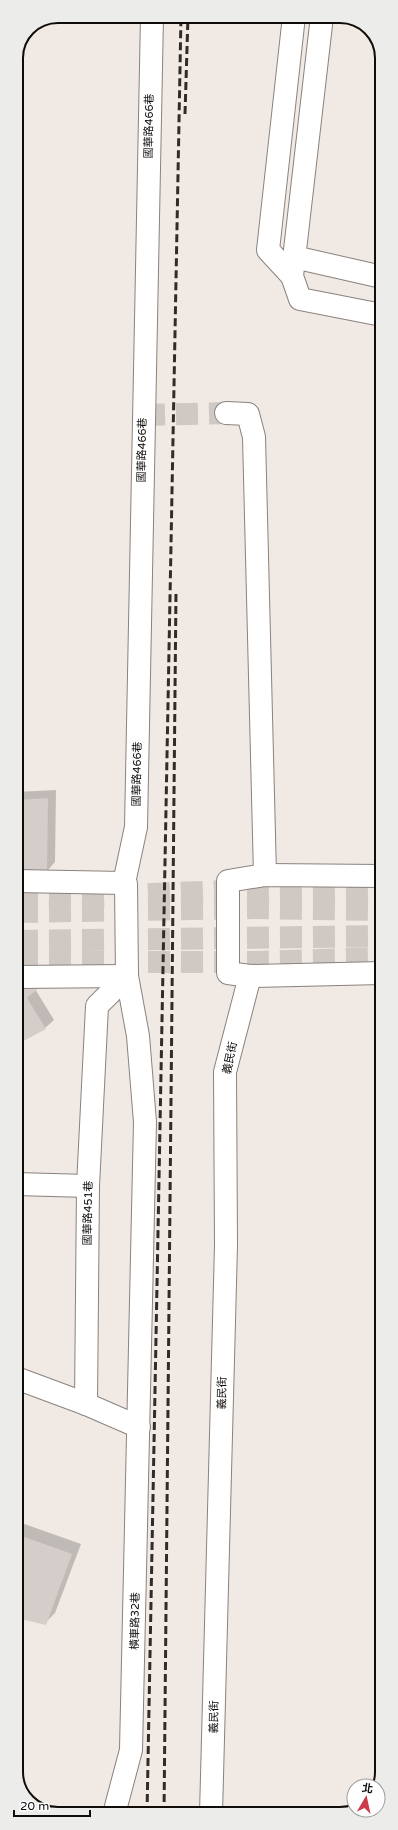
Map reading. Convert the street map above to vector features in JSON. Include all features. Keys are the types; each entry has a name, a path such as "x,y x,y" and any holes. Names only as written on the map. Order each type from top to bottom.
{"lane":[{"name":"國華路466巷","path":"127,976 126,884 124,883 136,827 152,23"},
{"path":"293,23 268,250 293,266 375,276"},
{"path":"321,23 293,266 300,299 375,314"},
{"path":"226,413 248,414 254,437 265,875"},
{"path":"375,875 265,875 228,881 228,973 250,976 375,973"},
{"path":"23,881 124,883"},
{"path":"23,977 127,976"},
{"name":"國華路451巷","path":"86,1404 88,1186 97,1006 127,976"},
{"name":"橫車路32巷","path":"116,1807 131,1750 145,1122 138,1036 127,976"},
{"name":"義民街","path":"211,1807 226,1244 225,1072 250,976"},
{"path":"23,1184 88,1186"},
{"path":"23,1381 86,1404 139,1427"}],"building":[{"path":"48,798 47,872 23,872 23,800"},
{"path":"23,985 42,985 27,998 46,1029 23,1041"},
{"path":"23,1536 72,1554 46,1625 23,1620"}],"tunnel":[{"path":"143,415 226,413"},
{"path":"23,895 103,896 249,890 375,889"},
{"path":"23,912 255,908 375,910"},
{"path":"23,941 375,936"},
{"path":"23,962 252,962 375,958"}],"railway":[{"path":"147,1807 181,23"},
{"path":"185,114 188,23"},
{"path":"164,1807 176,590"}]}
